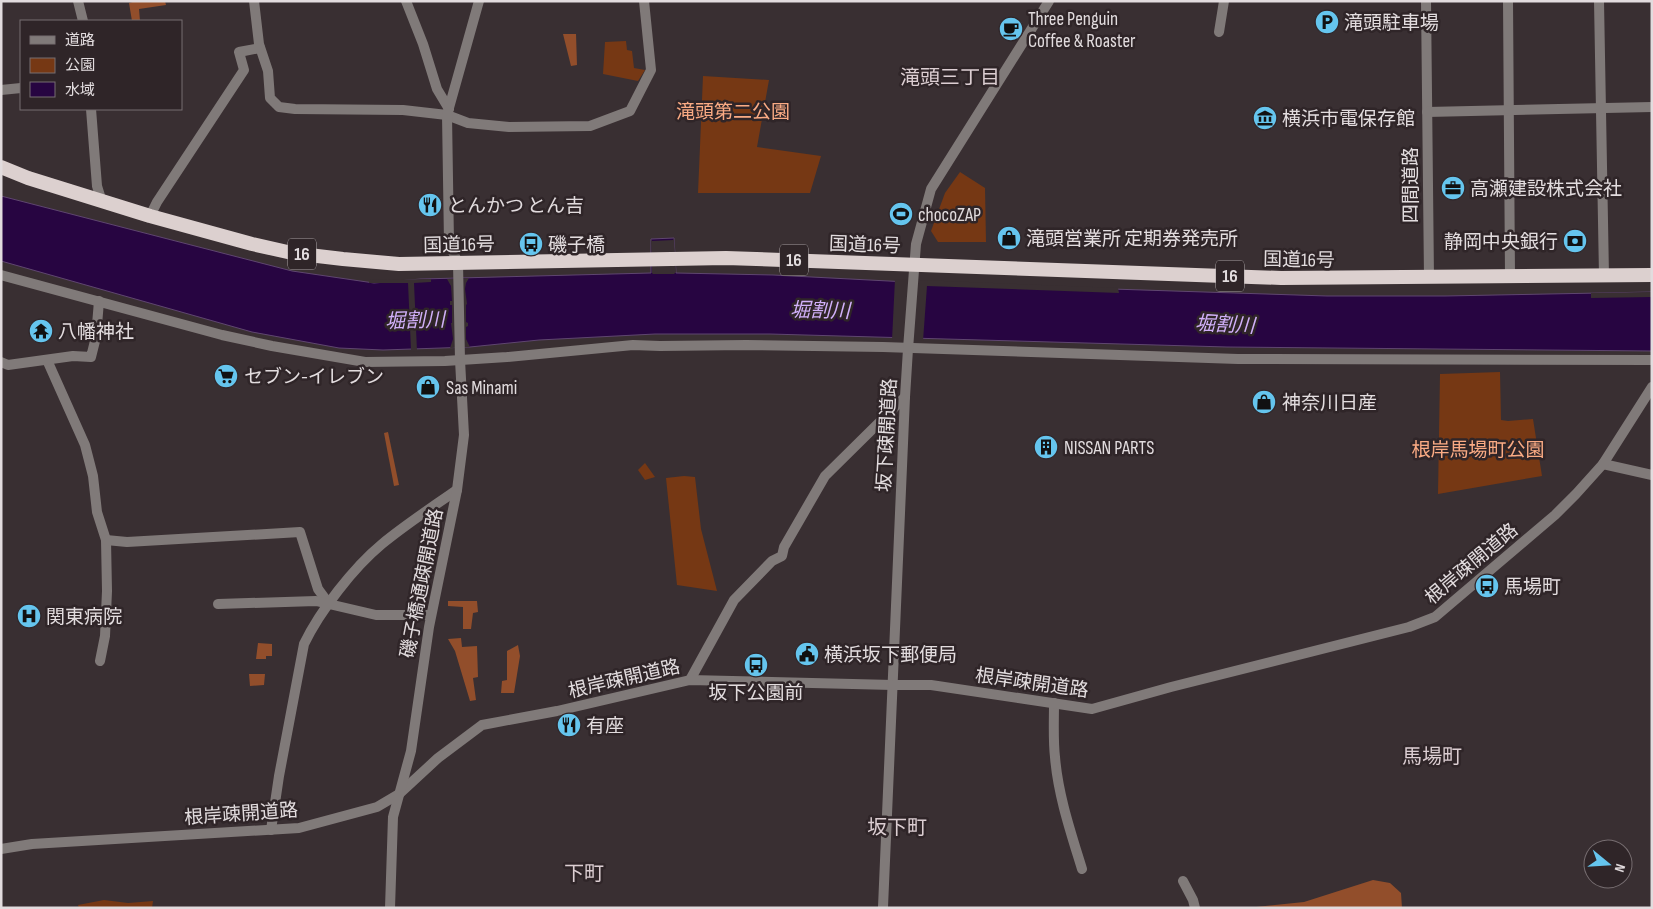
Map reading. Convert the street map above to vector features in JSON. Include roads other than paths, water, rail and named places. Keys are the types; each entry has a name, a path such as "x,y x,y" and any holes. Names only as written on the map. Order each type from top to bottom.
{"highway":[{"name":"国道16号","path":"1,167 28,178 150,216 252,244 292,253 399,264 726,258 1281,278 1652,275"},
{"name":"国道16号","path":"1,174 28,178"}],"street":[{"path":"78,1 83,20"},
{"path":"254,1 260,48 268,72 270,98 278,107 448,112 468,123 508,127 590,126 630,111 651,70 644,1"},
{"path":"406,1 423,44 437,88 448,112"},
{"path":"458,263 449,244 448,112 479,1"},
{"name":"坂下疎開道路","path":"883,907 905,397 912,280 918,236 931,189 1049,1"},
{"path":"1219,32 1224,1"},
{"name":"四間道路","path":"1426,1 1429,278"},
{"path":"1508,1 1510,276"},
{"path":"1599,1 1604,276"},
{"path":"150,216 157,202 244,70 239,52 260,48"},
{"path":"1,90 20,88"},
{"path":"1427,112 1652,107"},
{"path":"91,110 97,186 101,200"},
{"name":"磯子橋通疎開道路","path":"390,908 392,823 411,751 431,615 457,490 464,435 458,263"},
{"path":"1,275 222,335 272,346 365,362 460,360 633,345 746,344 909,345 1238,360 1652,360"},
{"path":"1,362 8,365 73,356 91,357 96,337 99,301"},
{"path":"47,360 85,445 93,476 97,512 106,540 107,591 105,636 100,661"},
{"name":"根岸疎開道路","path":"1,849 32,844 299,828 377,807 399,794 438,758 482,725 556,711 690,680 931,685 1092,709 1171,687 1392,632 1435,617 1555,515 1603,464 1652,387"},
{"path":"690,680 734,600 772,561 782,556 784,547 825,476 905,397"},
{"path":"1603,464 1652,475"},
{"path":"271,830 279,776 304,644 312,626 342,584 380,545 457,490"},
{"path":"106,540 127,542 300,532 318,589 329,604"},
{"path":"218,604 316,601 376,615 431,615"},
{"path":"1054,703 1054,756 1056,770 1066,816 1082,869"},
{"path":"1183,881 1195,908"}],"water":[{"name":"堀割川","path":"1,196 292,271 374,283 421,279 651,273 651,239 674,238 676,273 1327,296 1652,292 1652,351 1227,347 770,334 655,334 539,340 470,347 383,350 339,348 252,332 1,261"}],"place":[{"name":"滝頭駐車場","path":"1327,22"},
{"name":"Three Penguin Coffee & Roaster","path":"1011,29"},
{"name":"横浜市電保存館","path":"1265,118"},
{"name":"高瀬建設株式会社","path":"1453,188"},
{"name":"とんかつ とん吉","path":"430,205"},
{"name":"chocoZAP","path":"901,214"},
{"name":"滝頭営業所 定期券発売所","path":"1009,238"},
{"name":"静岡中央銀行","path":"1575,241"},
{"name":"磯子橋","path":"531,244"},
{"name":"八幡神社","path":"41,331"},
{"name":"セブン-イレブン","path":"226,376"},
{"name":"Sas Minami","path":"428,387"},
{"name":"神奈川日産","path":"1264,402"},
{"name":"NISSAN PARTS","path":"1046,447"},
{"name":"馬場町","path":"1487,586"},
{"name":"関東病院","path":"29,616"},
{"name":"横浜坂下郵便局","path":"807,654"},
{"name":"坂下公園前","path":"756,665"},
{"name":"有座","path":"569,725"}],"district":[{"name":"滝頭三丁目","path":"950,77"},
{"name":"馬場町","path":"1432,756"},
{"name":"坂下町","path":"897,827"},
{"name":"下町","path":"584,873"}],"park label":[{"name":"滝頭第二公園","path":"733,111"},
{"name":"根岸馬場町公園","path":"1478,449"}]}
